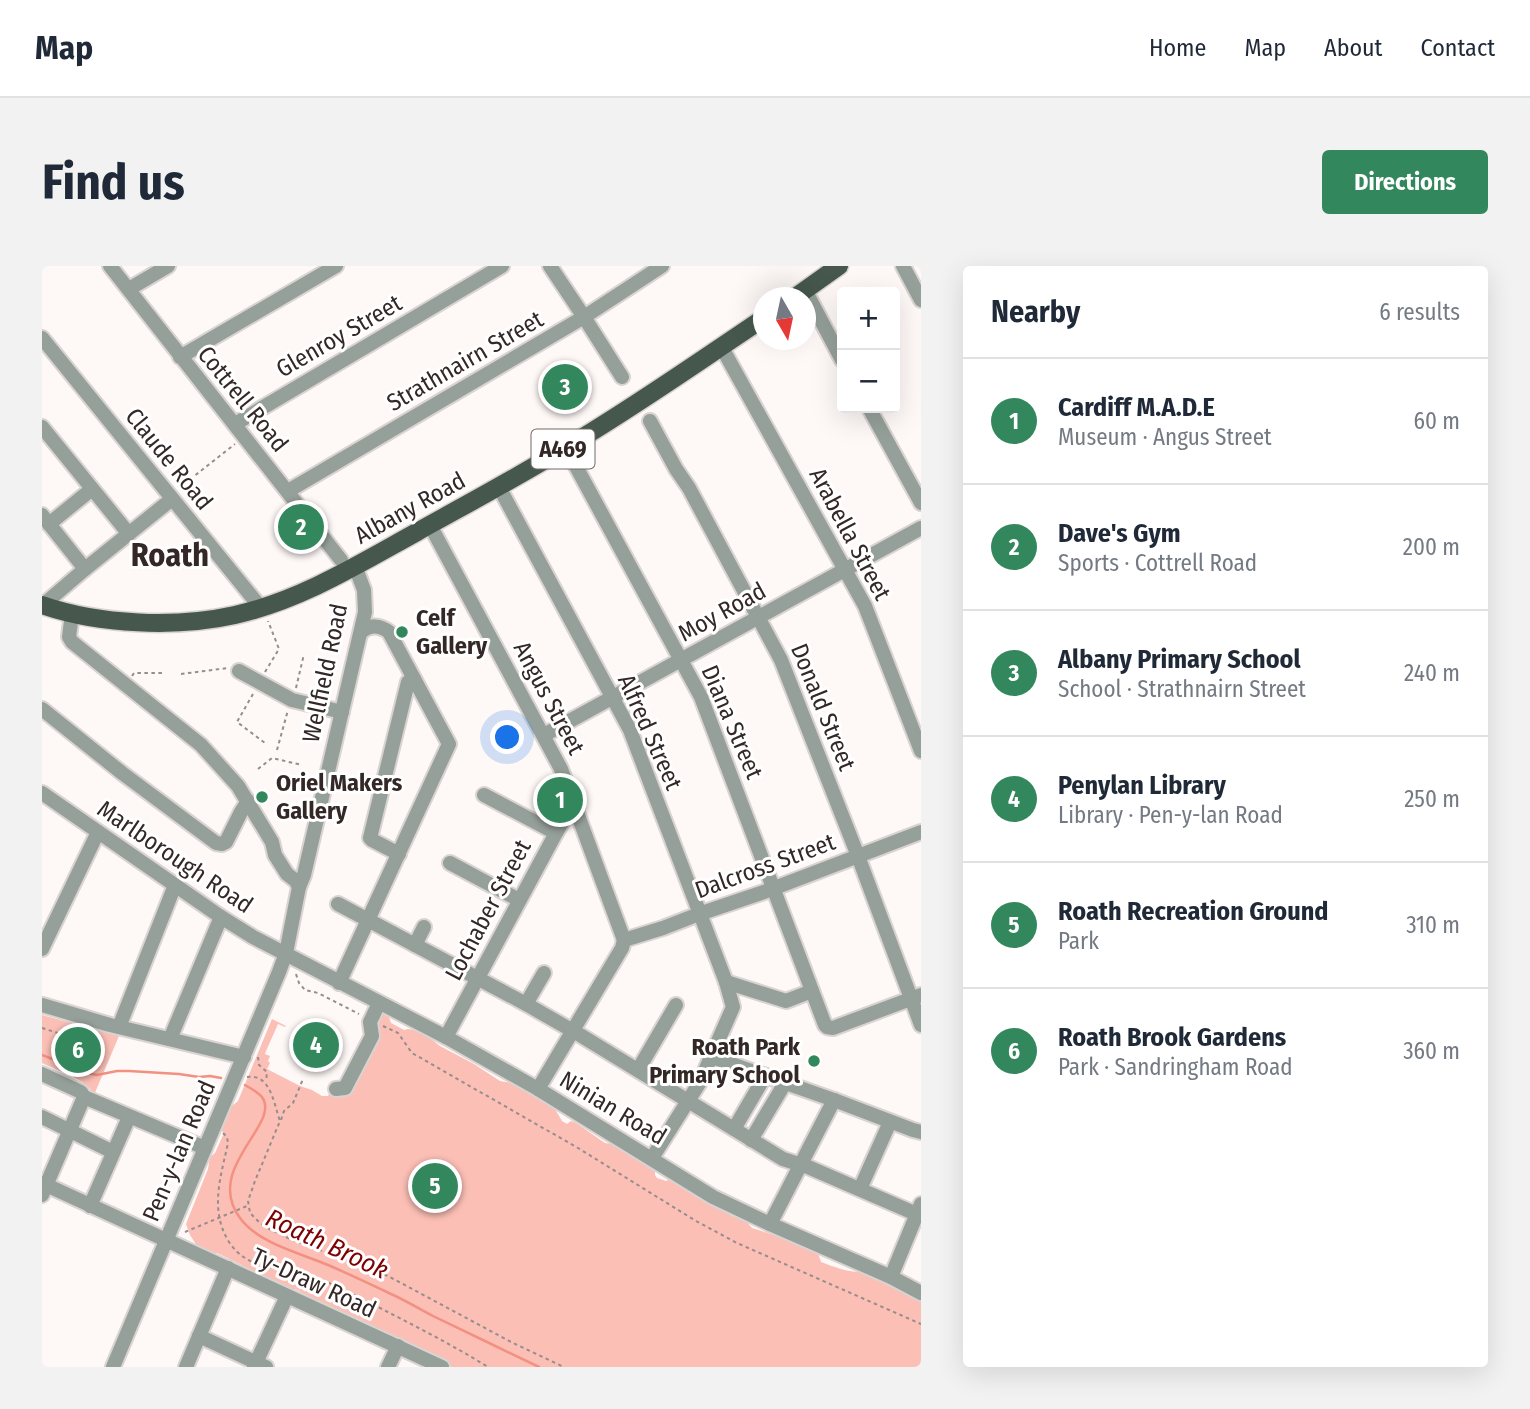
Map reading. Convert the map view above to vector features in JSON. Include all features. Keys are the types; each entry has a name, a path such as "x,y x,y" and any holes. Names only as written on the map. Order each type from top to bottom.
{"main road":[{"path":"809,287 839,266"},
{"name":"Albany Road","path":"42,606 72,614 142,622 172,623 265,615 344,560 430,525 566,448 753,325"}],"street":[{"name":"Cottrell Road","path":"110,266 344,560"},
{"path":"129,289 168,266"},
{"path":"180,357 336,266"},
{"name":"Glenroy Street","path":"234,424 502,266"},
{"path":"550,266 622,377"},
{"name":"Strathnairn Street","path":"288,491 584,317 662,266"},
{"path":"902,266 921,300"},
{"path":"816,320 837,352"},
{"name":"Claude Road","path":"42,338 265,615"},
{"name":"Arabella Street","path":"721,346 865,607 921,751"},
{"path":"872,413 921,503"},
{"name":"Donald Street","path":"650,421 689,488 780,660 916,997 921,1025"},
{"path":"42,427 129,534"},
{"name":"Diana Street","path":"566,448 705,707 825,1024 833,1028 916,997"},
{"name":"Alfred Street","path":"499,487 633,736 726,982 733,1007 712,1057"},
{"path":"85,569 46,520 92,489"},
{"path":"42,606 171,497"},
{"name":"Angus Street","path":"430,525 561,769 624,940"},
{"name":"Moy Road","path":"544,735 921,528"},
{"name":"Wellfield Road","path":"286,953 299,887 365,612 363,590 344,560"},
{"path":"72,614 69,637 72,642 201,745 238,786 272,842 275,855 299,887"},
{"path":"339,983 449,744 389,632 382,627 372,626 361,632"},
{"path":"236,669 292,700 342,712"},
{"path":"399,854 370,838 408,682 414,679"},
{"path":"42,709 216,843 222,845 226,842 248,801"},
{"name":"Marlborough Road","path":"42,793 220,917 286,953"},
{"path":"485,795 556,833"},
{"name":"Lochaber Street","path":"446,1037 556,833 566,816 577,810"},
{"path":"42,948 98,832"},
{"name":"Dalcross Street","path":"624,940 773,889 921,832"},
{"path":"450,863 519,900"},
{"path":"115,1026 175,885"},
{"path":"338,904 526,1004 783,1159 920,1211 891,1277"},
{"path":"170,1039 220,917"},
{"path":"415,944 424,928"},
{"path":"538,1089 622,948 624,940"},
{"name":"Ninian Road","path":"286,953 538,1089 713,1197 921,1293"},
{"name":"Pen-y-lan Road","path":"113,1367 225,1101 241,1076 250,1055 286,953"},
{"path":"526,1004 544,972"},
{"path":"726,982 786,1000 812,991"},
{"path":"335,1089 345,1088 369,1043 372,1036 371,1020 379,1003"},
{"path":"42,1005 115,1026 250,1055"},
{"path":"638,1070 676,1005"},
{"path":"652,1158 700,1082 712,1057 921,1132"},
{"path":"42,1074 81,1092 84,1097 205,1148"},
{"path":"734,1129 765,1076"},
{"path":"751,1140 785,1083"},
{"path":"43,1187 84,1097"},
{"path":"770,1224 834,1100"},
{"path":"42,1117 113,1152"},
{"path":"90,1206 129,1117"},
{"path":"860,1189 890,1122"},
{"name":"Ty-Draw Road","path":"43,1187 167,1239 442,1367"},
{"path":"186,1367 228,1268"},
{"path":"199,1336 259,1365 287,1296"},
{"path":"388,1367 398,1346"}],"path":[{"path":"171,497 244,436"},
{"path":"265,615 279,649 265,673"},
{"path":"295,692 304,654"},
{"path":"181,674 236,669"},
{"path":"131,676 134,673 164,673"},
{"path":"253,694 237,722 265,743"},
{"path":"277,750 289,706"},
{"path":"258,769 272,758 302,765"},
{"path":"297,978 305,990 318,993 398,1033 412,1053 578,1148 696,1221 737,1243 921,1324"},
{"path":"42,1028 80,1040 105,1035 115,1026"},
{"path":"250,1055 268,1073 265,1082"},
{"path":"241,1076 253,1076 265,1082 280,1121"},
{"path":"303,1079 292,1103 284,1111 249,1194 250,1213 271,1230 388,1276 513,1343 564,1367"},
{"path":"278,1126 284,1128"},
{"path":"222,1132 228,1143 217,1194 220,1218 229,1241 239,1253 252,1263 303,1274 345,1291 488,1367"},
{"path":"185,1232 248,1205"}],"shaded area":[{"path":"380,1012 388,1014 391,1023 404,1030 414,1030 426,1035 500,1081 522,1085 552,1104 562,1121 567,1124 571,1121 576,1123 605,1143 619,1145 655,1169 657,1178 676,1180 728,1214 744,1219 752,1228 796,1242 818,1253 821,1262 861,1272 921,1301 921,1367 452,1367 301,1295 301,1292 295,1289 293,1291 241,1268 242,1265 217,1253 206,1254 199,1249 186,1224 208,1169 210,1157 215,1153 224,1133 217,1126 221,1115 238,1101 272,1019 286,1026 278,1024 266,1051 265,1054 270,1056 267,1069 322,1096 328,1096 330,1092 337,1093 374,1033"},
{"path":"42,1015 119,1036 94,1095 79,1080 42,1063"}],"waterway":[{"name":"Roath Brook","path":"42,1055 97,1075 129,1071 221,1078"},
{"name":"Roath Brook","path":"245,1085 262,1097 265,1108 262,1120 236,1165 231,1182 231,1200 248,1227 269,1241 360,1279 539,1367"}],"place":[{"name":"Albany Primary School","path":"565,387"},
{"name":"Dave's Gym","path":"301,527"},
{"name":"Celf Gallery","path":"402,632"},
{"name":"Oriel Makers Gallery","path":"262,797"},
{"name":"Cardiff M.A.D.E","path":"560,800"},
{"name":"Penylan Library","path":"316,1045"},
{"name":"Roath Brook Gardens","path":"78,1050"},
{"name":"Roath Park Primary School","path":"814,1061"},
{"name":"Roath Recreation Ground","path":"435,1186"}],"district":[{"name":"Roath","path":"170,555"}]}
